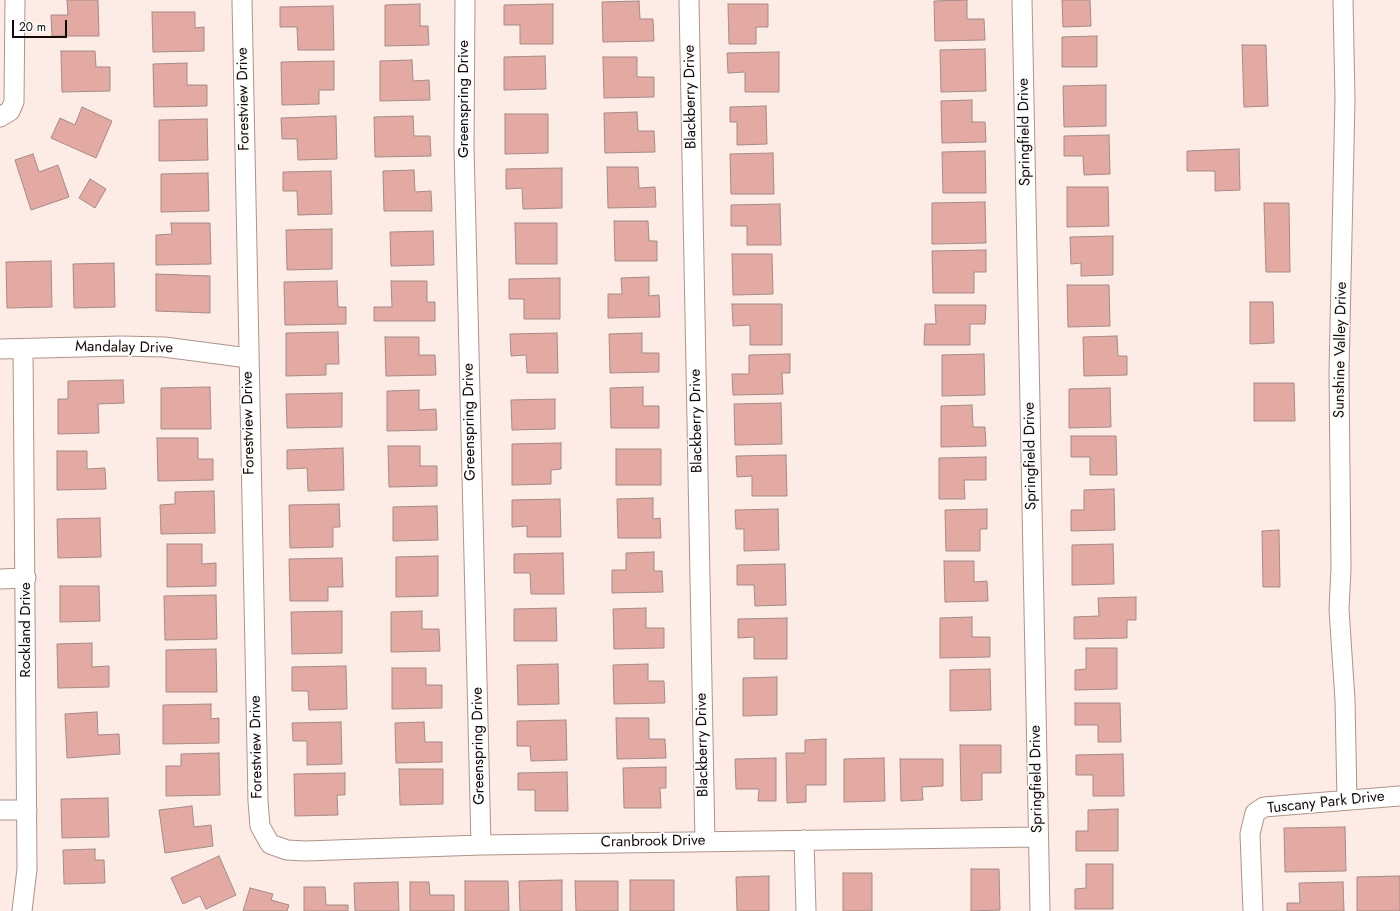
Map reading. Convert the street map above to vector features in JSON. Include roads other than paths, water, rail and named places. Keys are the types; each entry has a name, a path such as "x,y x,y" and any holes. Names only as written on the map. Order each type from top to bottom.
{"street":[{"path":"2,116 10,111 14,102 15,0"},
{"name":"Forestview Drive","path":"242,0 258,801 260,826 270,844"},
{"name":"Greenspring Drive","path":"465,0 464,147 481,845"},
{"name":"Blackberry Drive","path":"689,0 704,841"},
{"name":"Springfield Drive","path":"1022,0 1040,911"},
{"name":"Sunshine Valley Drive","path":"1343,0 1345,99 1339,372 1341,570 1338,609 1345,700 1347,800"},
{"name":"Mandalay Drive","path":"0,349 121,346 164,347 248,358"},
{"name":"Rockland Drive","path":"22,911 28,869 23,349"},
{"path":"0,579 26,578"},
{"name":"Tuscany Park Drive","path":"1253,911 1250,834 1255,813 1264,807 1400,796"},
{"path":"0,810 27,810"},
{"name":"Cranbrook Drive","path":"270,844 287,850 305,851 481,845 1038,837"},
{"path":"804,840 806,911"}]}
